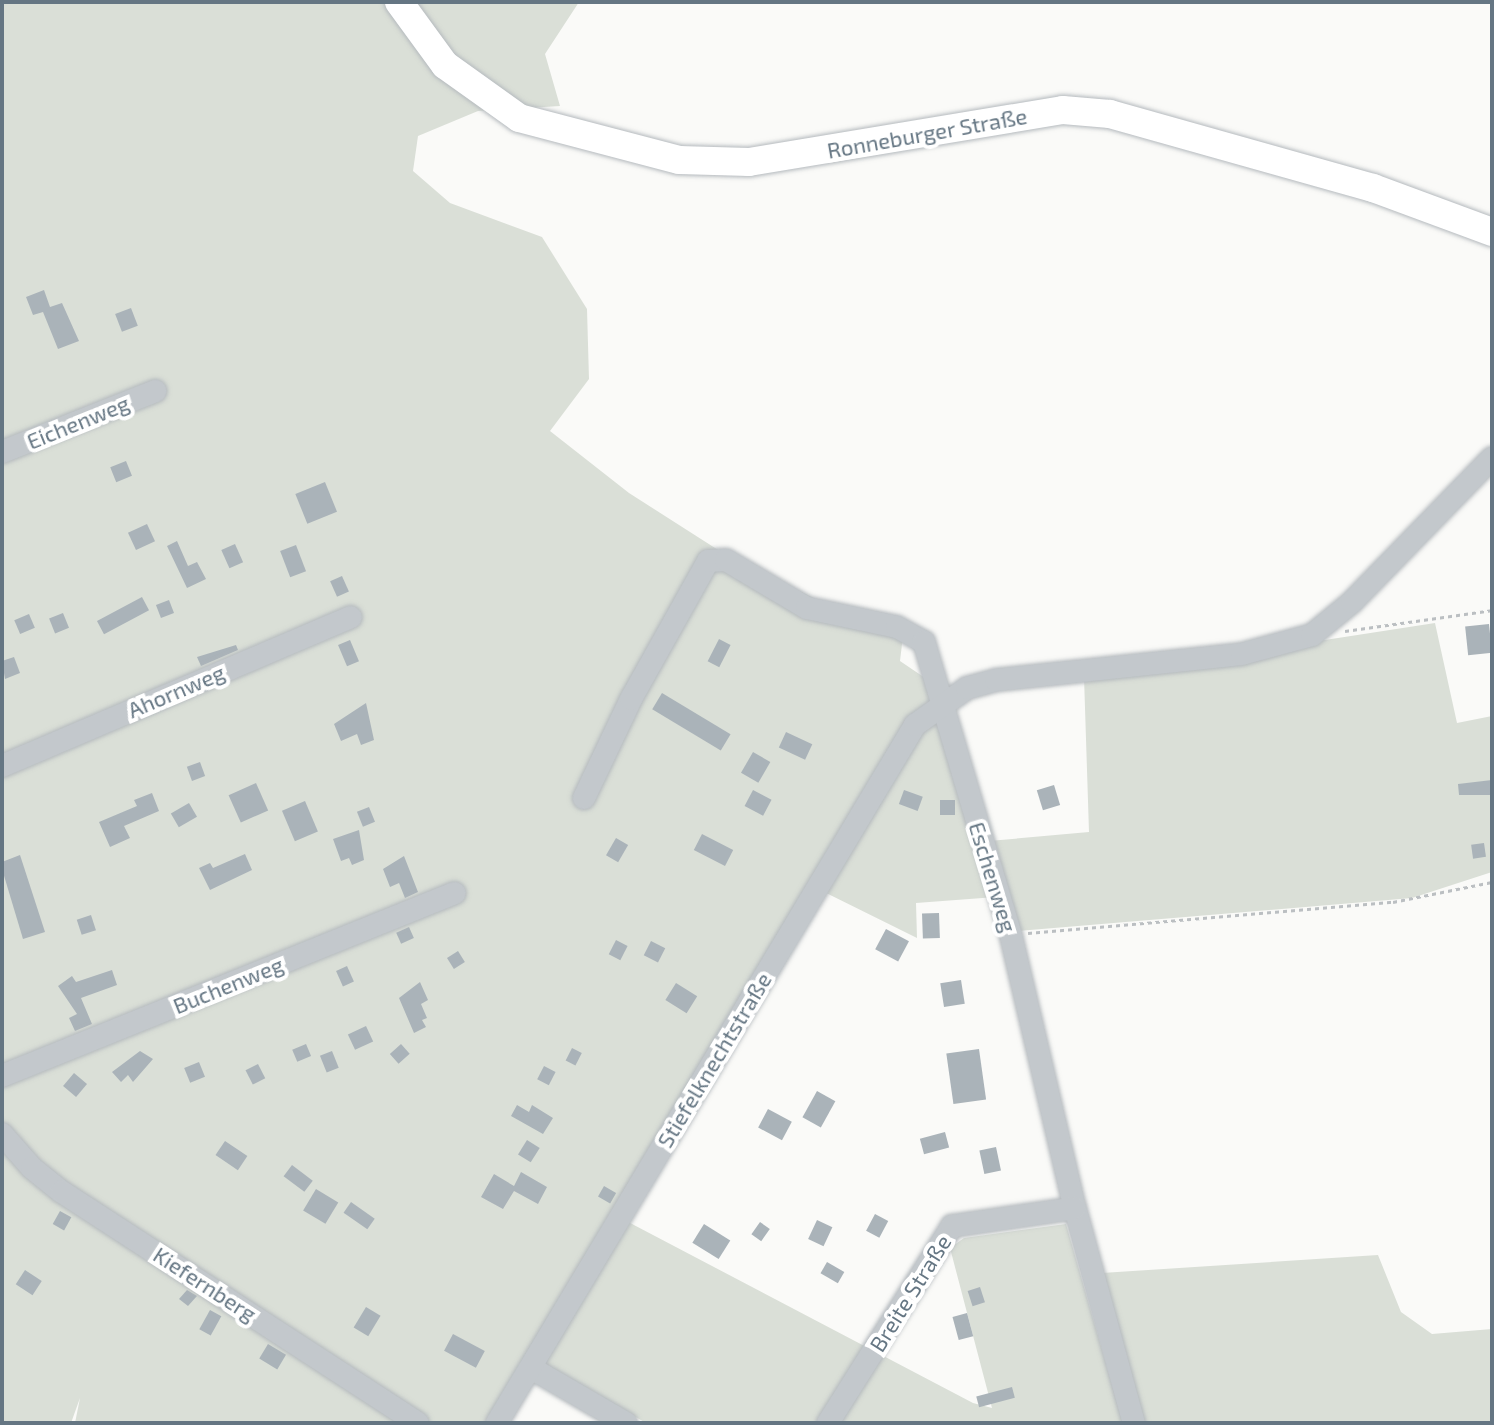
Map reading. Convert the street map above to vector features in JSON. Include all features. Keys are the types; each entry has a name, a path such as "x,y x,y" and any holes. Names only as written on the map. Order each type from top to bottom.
{"main road":[{"name":"Ronneburger Straße","path":"399,2 445,65 519,118 679,160 749,162 1063,110 1110,114 1373,188 1492,232"}],"street":[{"name":"Eichenweg","path":"2,452 155,391"},
{"path":"939,704 996,680 1242,654 1312,635 1352,602 1492,458"},
{"name":"Eschenweg","path":"584,798 631,699 708,561 717,557 807,608 911,633 924,642 939,704 1011,936 1075,1208 1134,1423"},
{"name":"Ahornweg","path":"2,766 351,617"},
{"name":"Stiefelknechtstraße","path":"497,1423 915,725 939,704"},
{"name":"Buchenweg","path":"2,1076 454,893"},
{"name":"Kiefernberg","path":"2,1134 32,1168 62,1192 418,1423"},
{"name":"Breite Straße","path":"828,1423 952,1226 1075,1208"},
{"path":"531,1368 626,1423"}],"path":[{"path":"1343,631 1492,610"},
{"path":"1011,936 1055,928 1393,902 1492,882"}],"shaded area":[{"path":"2,2 579,2 545,54 560,106 478,111 418,136 413,171 450,203 542,237 587,309 589,379 550,431 629,493 726,555 824,603 905,619 900,661 931,682 996,897 916,903 917,938 808,884 613,1214 973,1403 992,1408 950,1248 964,1238 1066,1224 1123,1423 646,1423 530,1356 489,1423 75,1423 80,1398 71,1423 2,1423"},
{"path":"1435,623 1457,723 1492,716 1492,872 1412,898 1018,931 989,841 1089,832 1084,677"},
{"path":"1378,1255 1401,1312 1432,1334 1492,1329 1492,1423 1145,1423 1102,1273"}],"building":[{"path":"44,290 50,307 62,303 79,341 58,349 43,312 33,315 26,297"},
{"path":"131,308 138,326 122,332 115,314"},
{"path":"126,461 132,476 116,482 110,467"},
{"path":"325,482 337,512 307,524 295,494"},
{"path":"147,524 155,541 136,550 128,533"},
{"path":"177,541 188,566 197,562 206,579 187,588 167,546"},
{"path":"235,544 243,562 229,568 221,550"},
{"path":"296,545 306,571 290,577 280,551"},
{"path":"342,576 349,592 337,597 330,581"},
{"path":"142,597 149,610 104,634 97,621"},
{"path":"169,600 174,613 161,618 156,605"},
{"path":"63,613 69,628 55,633 49,619"},
{"path":"29,614 35,628 20,634 14,620"},
{"path":"1489,624 1492,653 1468,655 1465,627"},
{"path":"719,639 731,645 719,667 708,661"},
{"path":"350,640 359,661 347,666 338,645"},
{"path":"236,645 238,650 201,666 197,657"},
{"path":"14,657 20,673 5,679 2,661"},
{"path":"662,693 731,734 721,750 652,709"},
{"path":"366,703 374,740 361,745 357,734 341,741 334,724"},
{"path":"786,732 812,744 805,760 779,747"},
{"path":"753,752 770,762 758,783 741,773"},
{"path":"200,762 205,776 192,781 187,767"},
{"path":"1492,780 1492,795 1459,795 1458,784"},
{"path":"256,783 268,810 241,823 229,795"},
{"path":"1054,785 1060,805 1043,810 1037,790"},
{"path":"753,790 772,800 763,816 745,806"},
{"path":"904,790 923,797 918,811 899,804"},
{"path":"152,793 159,811 124,826 130,838 110,847 99,822 137,806 134,800"},
{"path":"940,800 955,800 955,815 940,815"},
{"path":"305,801 318,831 295,841 282,811"},
{"path":"189,803 197,817 179,827 171,814"},
{"path":"369,807 375,822 363,827 357,812"},
{"path":"359,830 364,860 352,865 349,858 341,861 333,839"},
{"path":"702,834 733,850 725,866 694,850"},
{"path":"616,838 628,845 618,862 606,855"},
{"path":"1484,843 1486,857 1473,859 1471,845"},
{"path":"245,854 252,870 210,890 199,868 210,863 213,868"},
{"path":"20,855 45,932 23,939 2,869 2,862"},
{"path":"404,856 418,892 405,898 399,883 390,887 383,869"},
{"path":"939,913 940,938 923,939 922,914"},
{"path":"91,915 96,930 82,935 77,920"},
{"path":"409,927 414,938 401,944 396,933"},
{"path":"886,929 909,941 898,962 875,949"},
{"path":"616,940 628,946 620,960 609,954"},
{"path":"651,941 665,948 658,963 644,955"},
{"path":"458,951 465,962 454,969 447,958"},
{"path":"347,966 354,982 343,986 336,971"},
{"path":"112,970 117,985 81,998 92,1024 75,1031 69,1018 77,1014 58,986 72,976 76,982"},
{"path":"961,980 965,1004 944,1007 940,983"},
{"path":"420,982 428,1000 421,1004 427,1018 422,1020 426,1027 414,1033 399,998"},
{"path":"676,983 697,996 687,1013 665,1000"},
{"path":"366,1026 373,1041 355,1050 348,1034"},
{"path":"306,1044 311,1056 297,1062 292,1050"},
{"path":"401,1044 410,1054 399,1064 390,1054"},
{"path":"572,1048 582,1053 575,1065 566,1060"},
{"path":"979,1049 986,1100 953,1104 946,1054"},
{"path":"140,1051 153,1059 133,1082 128,1075 121,1082 112,1072"},
{"path":"332,1051 339,1068 327,1073 320,1056"},
{"path":"199,1062 205,1077 190,1083 184,1068"},
{"path":"258,1064 265,1078 253,1085 246,1070"},
{"path":"544,1066 556,1072 549,1085 537,1079"},
{"path":"74,1073 87,1084 76,1097 63,1086"},
{"path":"817,1091 835,1101 821,1127 802,1117"},
{"path":"517,1105 529,1112 532,1105 553,1118 543,1134 511,1116"},
{"path":"768,1109 792,1122 782,1140 758,1128"},
{"path":"945,1132 949,1147 924,1154 920,1139"},
{"path":"527,1140 540,1148 531,1162 518,1154"},
{"path":"225,1141 247,1156 238,1170 215,1155"},
{"path":"996,1147 1001,1170 984,1174 979,1151"},
{"path":"292,1165 313,1181 304,1192 284,1176"},
{"path":"521,1172 547,1187 538,1204 514,1191 503,1209 481,1197 494,1174 514,1186"},
{"path":"604,1186 616,1193 610,1203 598,1196"},
{"path":"316,1189 338,1202 325,1224 303,1210"},
{"path":"351,1202 375,1219 367,1229 344,1213"},
{"path":"60,1211 71,1217 64,1230 53,1224"},
{"path":"875,1214 888,1221 879,1238 866,1231"},
{"path":"817,1220 832,1227 824,1246 808,1239"},
{"path":"760,1222 770,1229 761,1241 751,1234"},
{"path":"704,1224 730,1240 719,1259 692,1243"},
{"path":"827,1262 844,1272 838,1283 820,1273"},
{"path":"25,1270 42,1281 33,1295 16,1284"},
{"path":"980,1287 985,1302 973,1306 968,1291"},
{"path":"187,1290 197,1296 188,1306 179,1299"},
{"path":"366,1307 381,1316 368,1336 354,1328"},
{"path":"210,1310 221,1316 211,1336 199,1329"},
{"path":"967,1313 973,1336 959,1340 953,1317"},
{"path":"453,1334 485,1351 476,1368 444,1351"},
{"path":"268,1344 286,1355 277,1369 259,1359"},
{"path":"1012,1387 1015,1398 979,1407 976,1397"}]}
